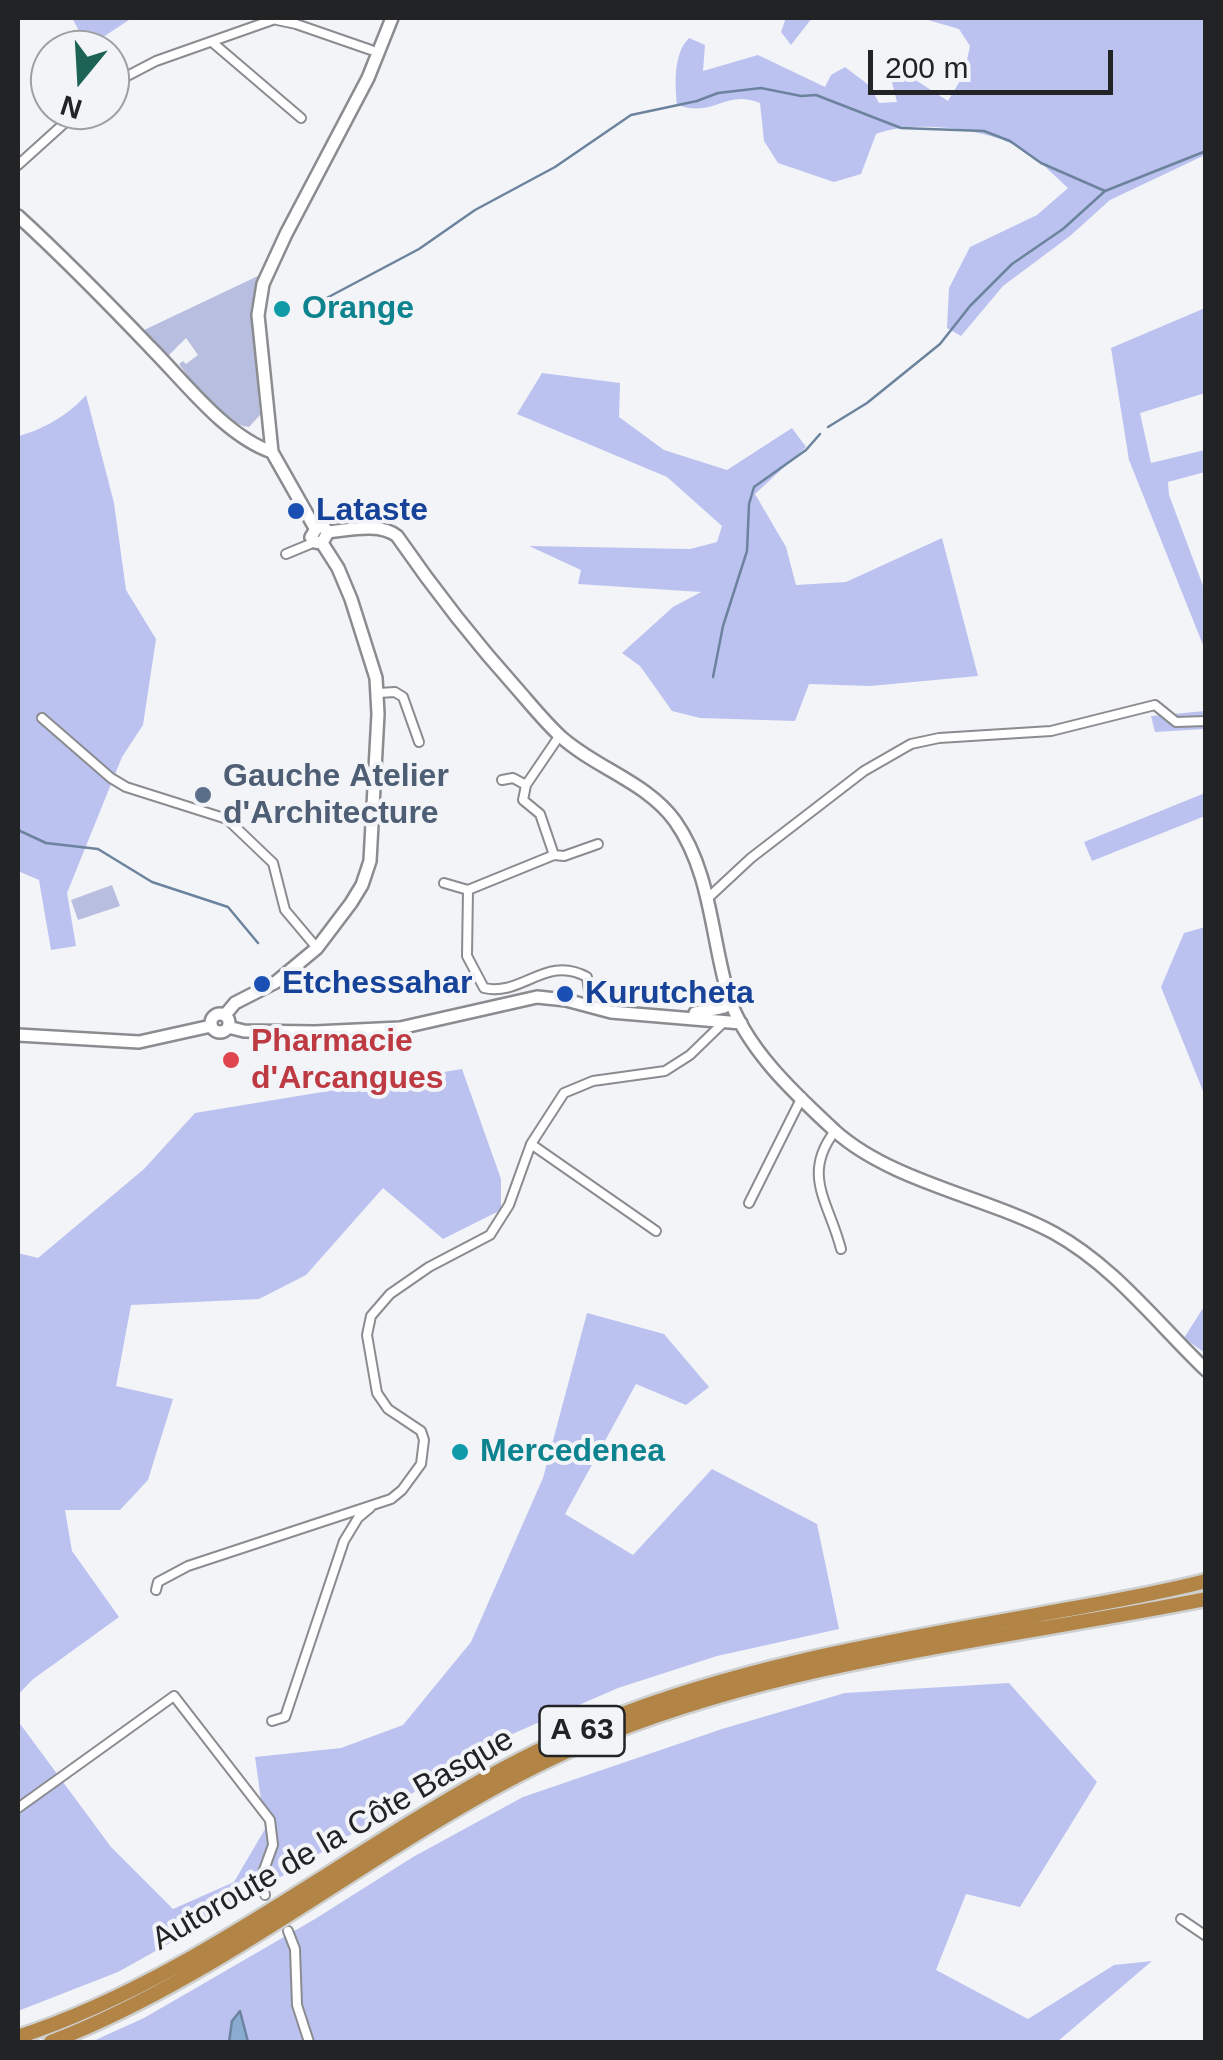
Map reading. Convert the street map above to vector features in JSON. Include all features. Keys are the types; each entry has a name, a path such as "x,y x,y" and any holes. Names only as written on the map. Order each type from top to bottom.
{"highway":[{"name":"Autoroute de la Côte Basque","path":"18,2037 47,2028 151,1978 225,1938 402,1824 502,1768 601,1722 690,1690 778,1665 1206,1581"},
{"name":"Autoroute de la Côte Basque","path":"51,2042 126,2010 202,1969 448,1816 606,1734 803,1673 1206,1599"}],"street":[{"path":"227,1021 236,1003 276,982 317,948 362,886 370,861 378,693 374,664 338,568 322,539 324,527 315,528 272,452 258,314 263,284 368,78 392,18"},
{"path":"130,74 156,61 277,19 371,50"},
{"path":"212,42 300,118"},
{"path":"18,165 59,130"},
{"path":"18,216 198,398 252,444 272,452"},
{"path":"231,426 256,435 268,434"},
{"path":"156,1590 158,1582 170,1573 391,1499 402,1490 421,1464 424,1440 422,1431 388,1409 377,1393 367,1334 370,1316 402,1286 490,1235 508,1205 531,1144 564,1093 593,1080 665,1072 707,1041 721,1014 708,898 684,836 664,808 560,736 456,620 390,530 322,539 286,554"},
{"path":"378,693 395,692 403,697 419,742"},
{"path":"708,898 751,858 864,771 911,744 938,738 1051,731 1154,705 1176,722 1206,721"},
{"path":"42,718 111,778 227,819 273,863 285,910 317,948"},
{"path":"560,736 526,785 523,800 540,814 568,868"},
{"path":"502,780 513,778 526,785"},
{"path":"444,883 468,890 598,844"},
{"path":"468,890 466,956 484,988 499,992 553,970 573,970 586,977 591,1006"},
{"path":"18,1036 124,1043 211,1026 214,1016 244,1031 400,1028 537,996 640,1015 721,1014 741,1023 766,1058 835,1131 874,1156 941,1188 1036,1224 1079,1248 1206,1370"},
{"path":"721,1014 741,1023"},
{"path":"748,1203 802,1098"},
{"path":"835,1131 823,1146 816,1178 841,1249"},
{"path":"531,1144 656,1230"},
{"path":"272,1720 285,1717 344,1541 358,1518 373,1505"},
{"path":"18,1808 174,1696 270,1820 274,1834 262,1878 265,1895"},
{"path":"1181,1919 1206,1936"},
{"path":"288,1931 295,1949 298,2004 309,2042"}],"shaded area":[{"path":"72,18 132,18 114,30 79,30"},
{"path":"786,18 812,18 791,45 781,32"},
{"path":"921,18 1205,18 1205,155 1110,200 1070,236 1003,286 961,336 947,328 949,288 970,247 1037,215 1068,188 1037,160 1012,144 974,132 931,127 892,129 876,134 861,174 834,182 778,163 764,141 760,103 737,99 701,108 677,105 678,61 689,38 705,45 703,71 758,55 825,87 831,75 845,67 870,86 879,103 897,102 892,83 903,72 948,101 964,74 970,46 959,29"},
{"path":"260,275 251,308 260,415 249,427 239,425 220,411 179,364 198,355 186,338 167,357 142,331"},
{"path":"1205,308 1205,393 1140,413 1151,463 1205,450 1205,472 1168,482 1169,495 1205,591 1205,650 1129,460 1111,348"},
{"path":"542,373 620,383 619,417 664,450 727,470 792,428 806,447 755,494 786,547 796,585 846,582 942,538 978,676 870,686 809,684 795,721 700,718 672,711 640,666 622,653 673,607 701,592 578,584 581,570 529,546 690,549 717,542 722,526 667,477 517,414"},
{"path":"86,395 114,503 126,590 156,639 143,725 122,757 67,893 76,946 51,950 39,880 18,871 18,436 55,421"},
{"path":"1205,711 1205,729 1155,732 1151,716"},
{"path":"1205,793 1205,816 1092,861 1084,842"},
{"path":"112,885 120,906 78,920 71,900"},
{"path":"1206,927 1205,1096 1161,987 1184,933"},
{"path":"462,1069 501,1179 501,1210 443,1239 383,1188 306,1275 259,1299 131,1305 116,1386 173,1399 148,1480 120,1510 65,1510 72,1551 119,1617 32,1680 18,1695 18,1253 38,1258 144,1169 195,1113"},
{"path":"1205,1305 1205,1353 1184,1338"},
{"path":"587,1313 664,1334 709,1387 686,1405 636,1384 565,1514 633,1555 712,1469 817,1524 839,1629 717,1656 618,1688 510,1735 195,1929 118,1972 18,2011 18,1721 111,1847 173,1909 234,1882 265,1829 255,1757 341,1748 403,1725 471,1642 543,1478"},
{"path":"1009,1683 1097,1782 1020,1907 966,1894 936,1970 1028,2019 1114,1965 1152,1961 1057,2042 91,2042 144,2018 413,1857 523,1797 722,1729 845,1693"},
{"path":"240,2011 248,2042 229,2042 232,2021"}],"waterway":[{"path":"321,301 419,249 475,210 555,167 631,115 718,93 761,88 816,95 901,128 984,131 1010,141 1041,163 1105,191"},
{"path":"828,427 867,403 940,344 970,306 1012,264 1063,229 1105,191 1206,151"},
{"path":"713,677 723,626 747,551 749,504 754,487 806,450 820,434"},
{"path":"18,830 46,843 98,849 152,882 228,907 258,943"}],"place":[{"name":"Orange","path":"282,309"},
{"name":"Lataste","path":"296,511"},
{"name":"Gauche Atelier d'Architecture","path":"203,795"},
{"name":"Etchessahar","path":"262,984"},
{"name":"Kurutcheta","path":"565,994"},
{"name":"Pharmacie d'Arcangues","path":"231,1060"},
{"name":"Mercedenea","path":"460,1452"}]}
